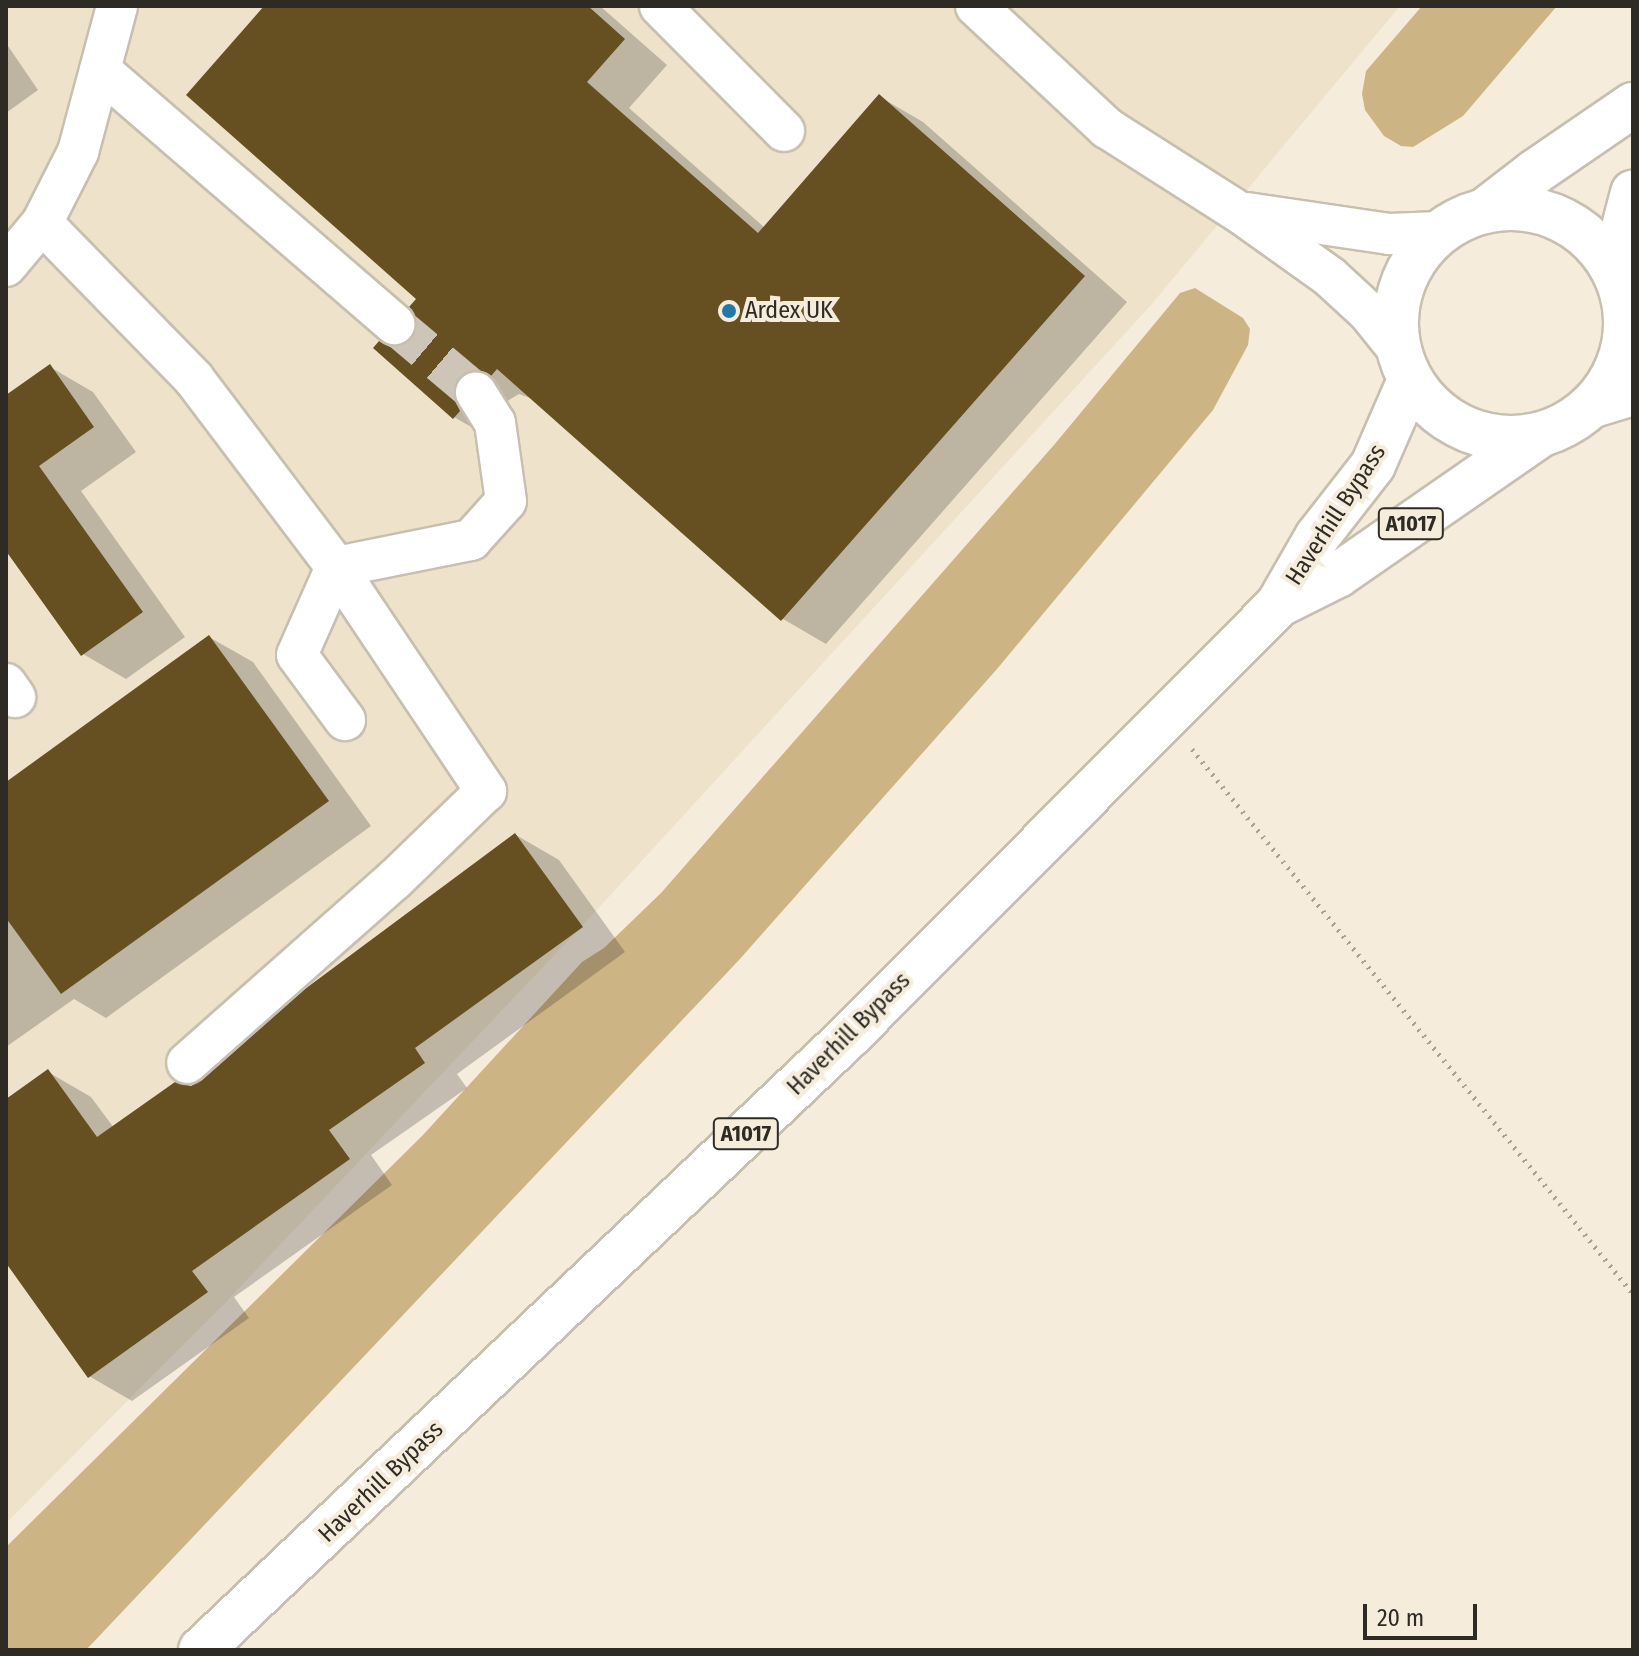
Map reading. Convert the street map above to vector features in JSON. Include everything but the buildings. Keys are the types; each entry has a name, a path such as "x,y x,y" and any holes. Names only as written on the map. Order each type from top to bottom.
{"main road":[{"path":"1633,105 1487,209 1439,232 1417,255 1402,284 1395,316 1404,365 1434,409 1466,430 1503,439 1540,435 1565,425 1587,409 1614,375 1626,333 1623,285 1633,193"},
{"path":"1487,209 1531,210 1573,226 1596,245 1623,285"},
{"name":"Haverhill Bypass","path":"201,1650 850,1035 1278,605 1317,537 1373,465 1404,365"},
{"name":"Haverhill Bypass","path":"1278,605 1338,575 1540,435"}],"street":[{"path":"6,266 42,223 78,152 117,6"},
{"path":"660,6 784,131"},
{"path":"976,6 1107,128 1239,212 1330,277 1368,312 1404,365"},
{"path":"100,70 394,324"},
{"path":"1239,212 1389,234 1439,232"},
{"path":"42,223 194,379 336,567 486,791 394,880 187,1063"},
{"path":"336,567 471,540 506,501 495,423 476,393"},
{"path":"1587,409 1633,395"},
{"path":"336,567 297,655 345,720"}],"path":[{"path":"1167,717 1633,1294"}],"shaded area":[{"path":"6,6 1400,6 1151,305 594,913 224,1304 6,1523"},
{"path":"1422,6 1557,6 1463,116 1413,147 1401,146 1384,136 1365,110 1362,94 1366,71"},
{"path":"1195,288 1243,318 1250,329 1248,345 1213,410 997,669 739,960 86,1650 6,1650 6,1547 422,1136 582,962 604,948 661,893 1054,445 1180,293"}],"tunnel":[{"path":"394,324 476,393"}],"place":[{"name":"Ardex UK","path":"729,311"}]}
